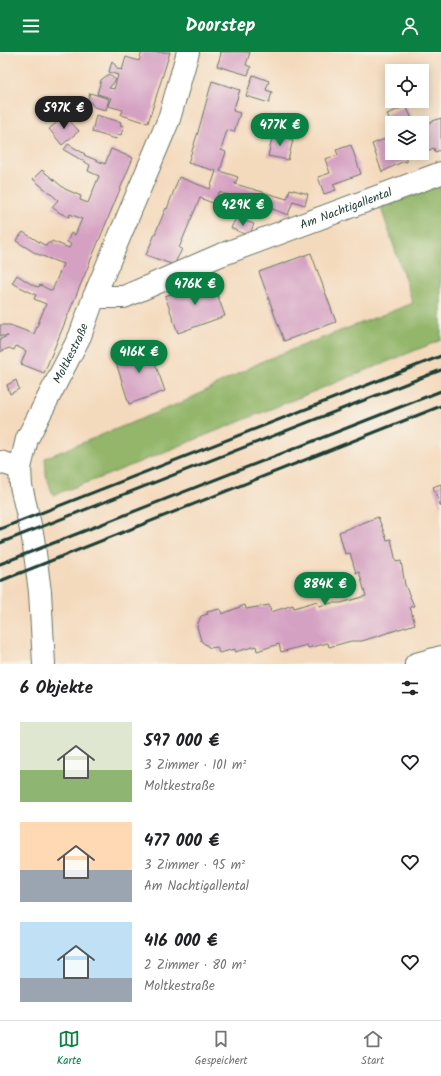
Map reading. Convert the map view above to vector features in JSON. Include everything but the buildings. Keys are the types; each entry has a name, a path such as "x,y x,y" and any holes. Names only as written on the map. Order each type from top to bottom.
{"street":[{"name":"Moltkestraße","path":"44,664 40,592 32,538 21,486 10,465 27,439 80,336 94,297 170,120 188,52"},
{"name":"Am Nachtigallental","path":"94,297 124,297 218,256 441,173"},
{"path":"416,664 441,657"}],"green space":[{"path":"441,184 441,340 105,476 53,495 46,475 45,458 185,401 265,360 413,303 381,208"}],"railway":[{"path":"0,529 441,356"},
{"path":"0,543 441,370"},
{"path":"0,564 441,391"},
{"path":"0,581 441,406"}]}
